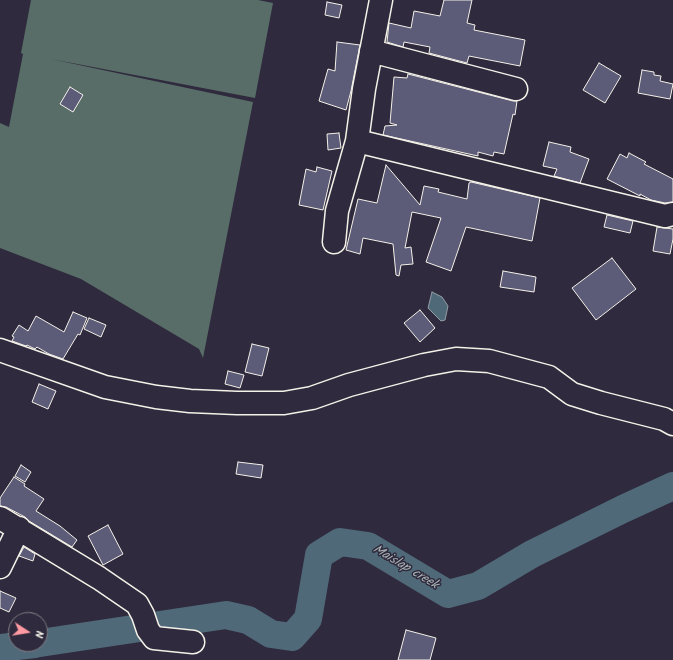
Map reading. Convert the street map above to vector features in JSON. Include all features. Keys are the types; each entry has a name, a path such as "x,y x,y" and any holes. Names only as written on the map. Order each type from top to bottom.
{"street":[{"path":"334,242 337,211 358,141 364,89 381,0"},
{"path":"371,50 516,89"},
{"path":"358,141 665,216 673,214"},
{"path":"0,350 105,388 190,401 237,403 284,403 312,398 349,385 424,365 456,359 489,361 549,377 572,394 664,419 673,424"},
{"path":"0,518 19,528 99,578 137,604 154,638 193,642"},
{"path":"0,567 19,528"}],"green space":[{"path":"31,0 258,0 273,3 255,98 51,59 253,102 203,358 199,349 81,279 0,248 0,123 9,127 23,54 21,53"}],"water":[{"path":"432,292 442,297 448,306 445,320 441,321 428,308"}],"building":[{"path":"444,0 472,0 467,23 475,25 474,30 525,40 520,66 469,56 467,63 429,53 430,47 404,42 403,47 387,42 389,23 411,28 414,11 440,16"},
{"path":"327,2 342,5 339,18 325,15"},
{"path":"337,42 360,45 346,110 319,101 328,69 335,71"},
{"path":"599,63 621,76 605,103 583,90"},
{"path":"642,70 654,72 654,75 661,76 660,81 673,84 670,99 638,93"},
{"path":"408,74 517,101 515,115 513,114 504,154 494,152 493,156 478,152 478,156 383,135 385,126 397,125 390,123 394,77 407,78"},
{"path":"70,87 83,95 73,112 60,104"},
{"path":"339,133 341,148 328,150 327,134"},
{"path":"549,142 571,147 570,152 589,159 580,183 554,176 557,169 543,166"},
{"path":"629,153 646,162 644,164 673,179 673,202 665,203 651,200 607,179 620,154 627,158"},
{"path":"386,165 420,205 424,186 439,189 438,192 467,199 469,183 471,182 540,198 532,241 466,227 451,271 426,262 441,218 412,212 405,248 411,247 413,264 401,265 399,276 396,275 393,244 363,238 360,254 346,250 358,199 377,203"},
{"path":"317,167 332,171 323,210 299,205 306,169 316,172"},
{"path":"607,215 633,221 630,233 604,227"},
{"path":"657,227 673,229 670,254 653,251"},
{"path":"612,258 636,289 596,320 572,288"},
{"path":"503,271 536,277 534,292 500,287"},
{"path":"420,310 435,328 420,342 404,323"},
{"path":"73,312 87,318 80,335 78,334 63,359 49,354 37,347 35,349 12,341 14,337 12,336 19,325 28,331 36,316 64,332"},
{"path":"89,318 106,325 101,337 84,329"},
{"path":"252,344 269,348 262,376 245,372"},
{"path":"228,371 244,375 240,388 225,384"},
{"path":"39,384 56,391 48,409 32,402"},
{"path":"238,462 263,465 261,478 236,474"},
{"path":"21,465 31,472 25,482 15,476"},
{"path":"14,477 25,484 24,486 44,499 36,511 60,526 77,540 72,547 29,521 25,517 6,507 0,506 0,498"},
{"path":"108,525 123,554 103,565 88,536"},
{"path":"24,547 35,554 33,561 19,556"},
{"path":"0,591 16,598 9,612 0,608"},
{"path":"406,630 436,638 430,660 398,660"}],"waterway":[{"name":"Maislap creek","path":"48,642 226,615 248,620 271,634 292,637 308,619 319,555 340,542 368,546 448,594 478,586 532,554 673,486"},
{"name":"Maislap creek","path":"0,648 8,647"}]}
